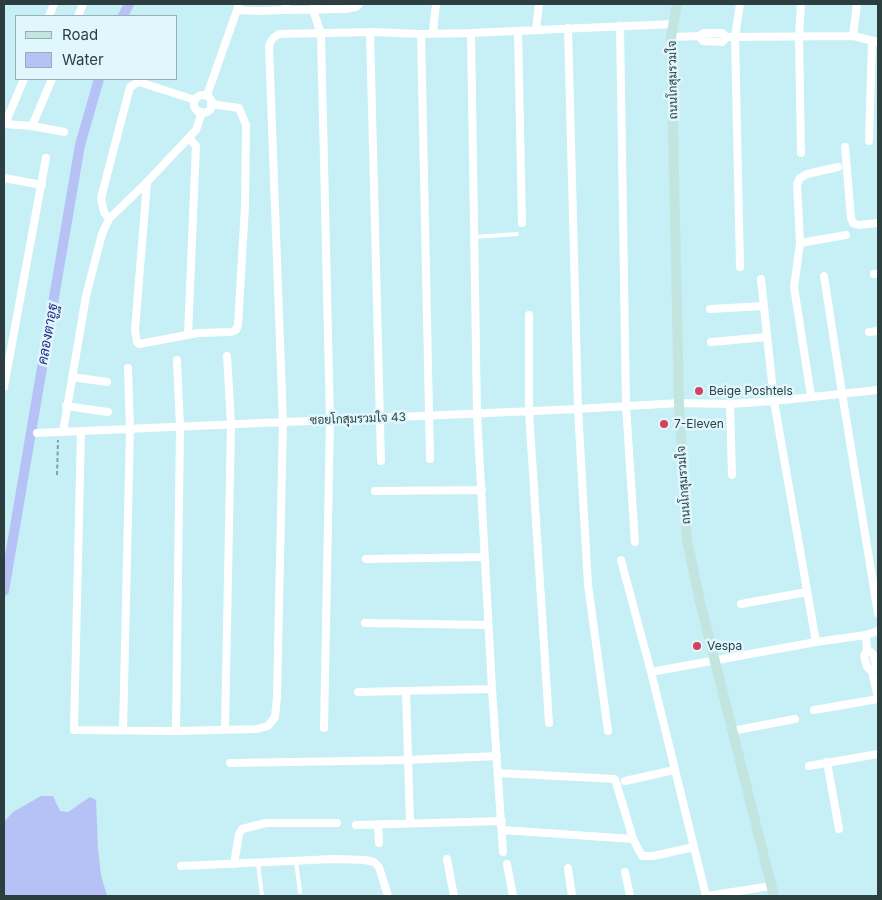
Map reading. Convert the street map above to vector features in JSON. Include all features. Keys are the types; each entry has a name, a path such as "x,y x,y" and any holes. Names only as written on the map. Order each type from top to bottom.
{"street":[{"path":"207,96 238,7 260,11 285,7 346,9 356,7 359,4"},
{"path":"433,32 436,4"},
{"path":"536,30 539,4"},
{"name":"ถนนโกสุมรวมใจ","path":"677,4 672,37 679,403 688,540 700,602 774,896"},
{"path":"740,4 731,37 740,267"},
{"path":"800,152 798,37 801,4"},
{"path":"853,36 857,4"},
{"path":"314,7 321,34 330,420 324,728"},
{"path":"81,431 74,730 176,731 262,729 273,722 276,709 283,422 269,46 274,36 280,34 370,32 472,33 674,24"},
{"path":"620,26 626,406 634,542"},
{"path":"568,28 578,409 588,585 608,731"},
{"path":"518,31 522,223"},
{"path":"370,32 381,461"},
{"path":"472,33 478,414 484,557 503,852"},
{"path":"421,34 430,460"},
{"path":"672,37 699,36 703,41 722,42 731,37 853,36 875,42 869,141"},
{"path":"24,80 4,124 32,126 64,132"},
{"path":"32,126 52,80"},
{"path":"109,219 104,212 100,198 130,87 139,82 195,100"},
{"path":"200,95 207,96 211,101 211,107 206,112 199,112 194,107 195,100 200,95"},
{"path":"148,182 135,337 140,344 188,335 236,330 238,325 246,206 246,125 239,108 211,104"},
{"path":"61,432 86,296 97,249 109,219 148,182 196,130 202,112"},
{"path":"188,335 196,146 189,138"},
{"path":"845,147 853,223 878,223"},
{"path":"4,387 46,158"},
{"path":"812,396 794,287 800,242 797,184 800,178 807,174 838,167"},
{"path":"4,178 42,185"},
{"path":"800,242 846,235"},
{"path":"824,276 878,613"},
{"path":"761,279 774,401 816,642"},
{"path":"710,309 764,306"},
{"path":"529,315 529,411 549,722"},
{"path":"868,332 878,331"},
{"path":"711,342 767,337"},
{"path":"225,729 231,424 228,356"},
{"path":"176,731 180,426 177,360"},
{"path":"124,730 130,429 128,368"},
{"path":"72,377 107,382"},
{"name":"ซอยโกสุมรวมใจ 43","path":"37,433 478,414 679,403 730,404 878,390"},
{"path":"730,404 732,475"},
{"path":"66,406 108,412"},
{"path":"375,491 482,490"},
{"path":"366,559 484,557"},
{"path":"621,560 651,672 706,896 771,886"},
{"path":"741,604 807,592"},
{"path":"365,624 488,625"},
{"path":"651,672 816,642 866,635 878,631"},
{"path":"814,710 878,698 872,672 867,667 864,656 868,649 866,635"},
{"path":"358,692 492,689"},
{"path":"406,690 410,824"},
{"path":"732,732 796,719"},
{"path":"808,766 878,754"},
{"path":"230,763 408,760 497,756"},
{"path":"827,762 839,829"},
{"path":"626,781 674,770"},
{"path":"498,773 614,779 633,839 642,856 653,856 694,847"},
{"path":"356,825 502,821"},
{"path":"234,864 239,834 242,829 266,823 337,823"},
{"path":"378,824 379,843"},
{"path":"502,830 633,839"},
{"path":"181,866 342,859 365,860 374,862 379,867 383,874 388,896"},
{"path":"447,859 454,896"},
{"path":"507,864 513,896"},
{"path":"568,868 572,896"},
{"path":"625,872 630,896"}],"lane":[{"path":"474,238 517,234"},
{"path":"296,861 300,892"},
{"path":"258,863 262,896"}],"path":[{"path":"57,475 61,432"}],"water":[{"path":"41,796 53,796 60,811 68,812 90,797 96,800 101,875 107,896 4,896 4,822 13,812"}],"waterway":[{"name":"คลองตาอูฐ","path":"124,15 129,4"},
{"name":"คลองตาอูฐ","path":"4,591 80,145 99,80"}],"place":[{"name":"Beige Poshtels","path":"699,391"},
{"name":"7-Eleven","path":"664,424"},
{"name":"Vespa","path":"697,646"}]}
